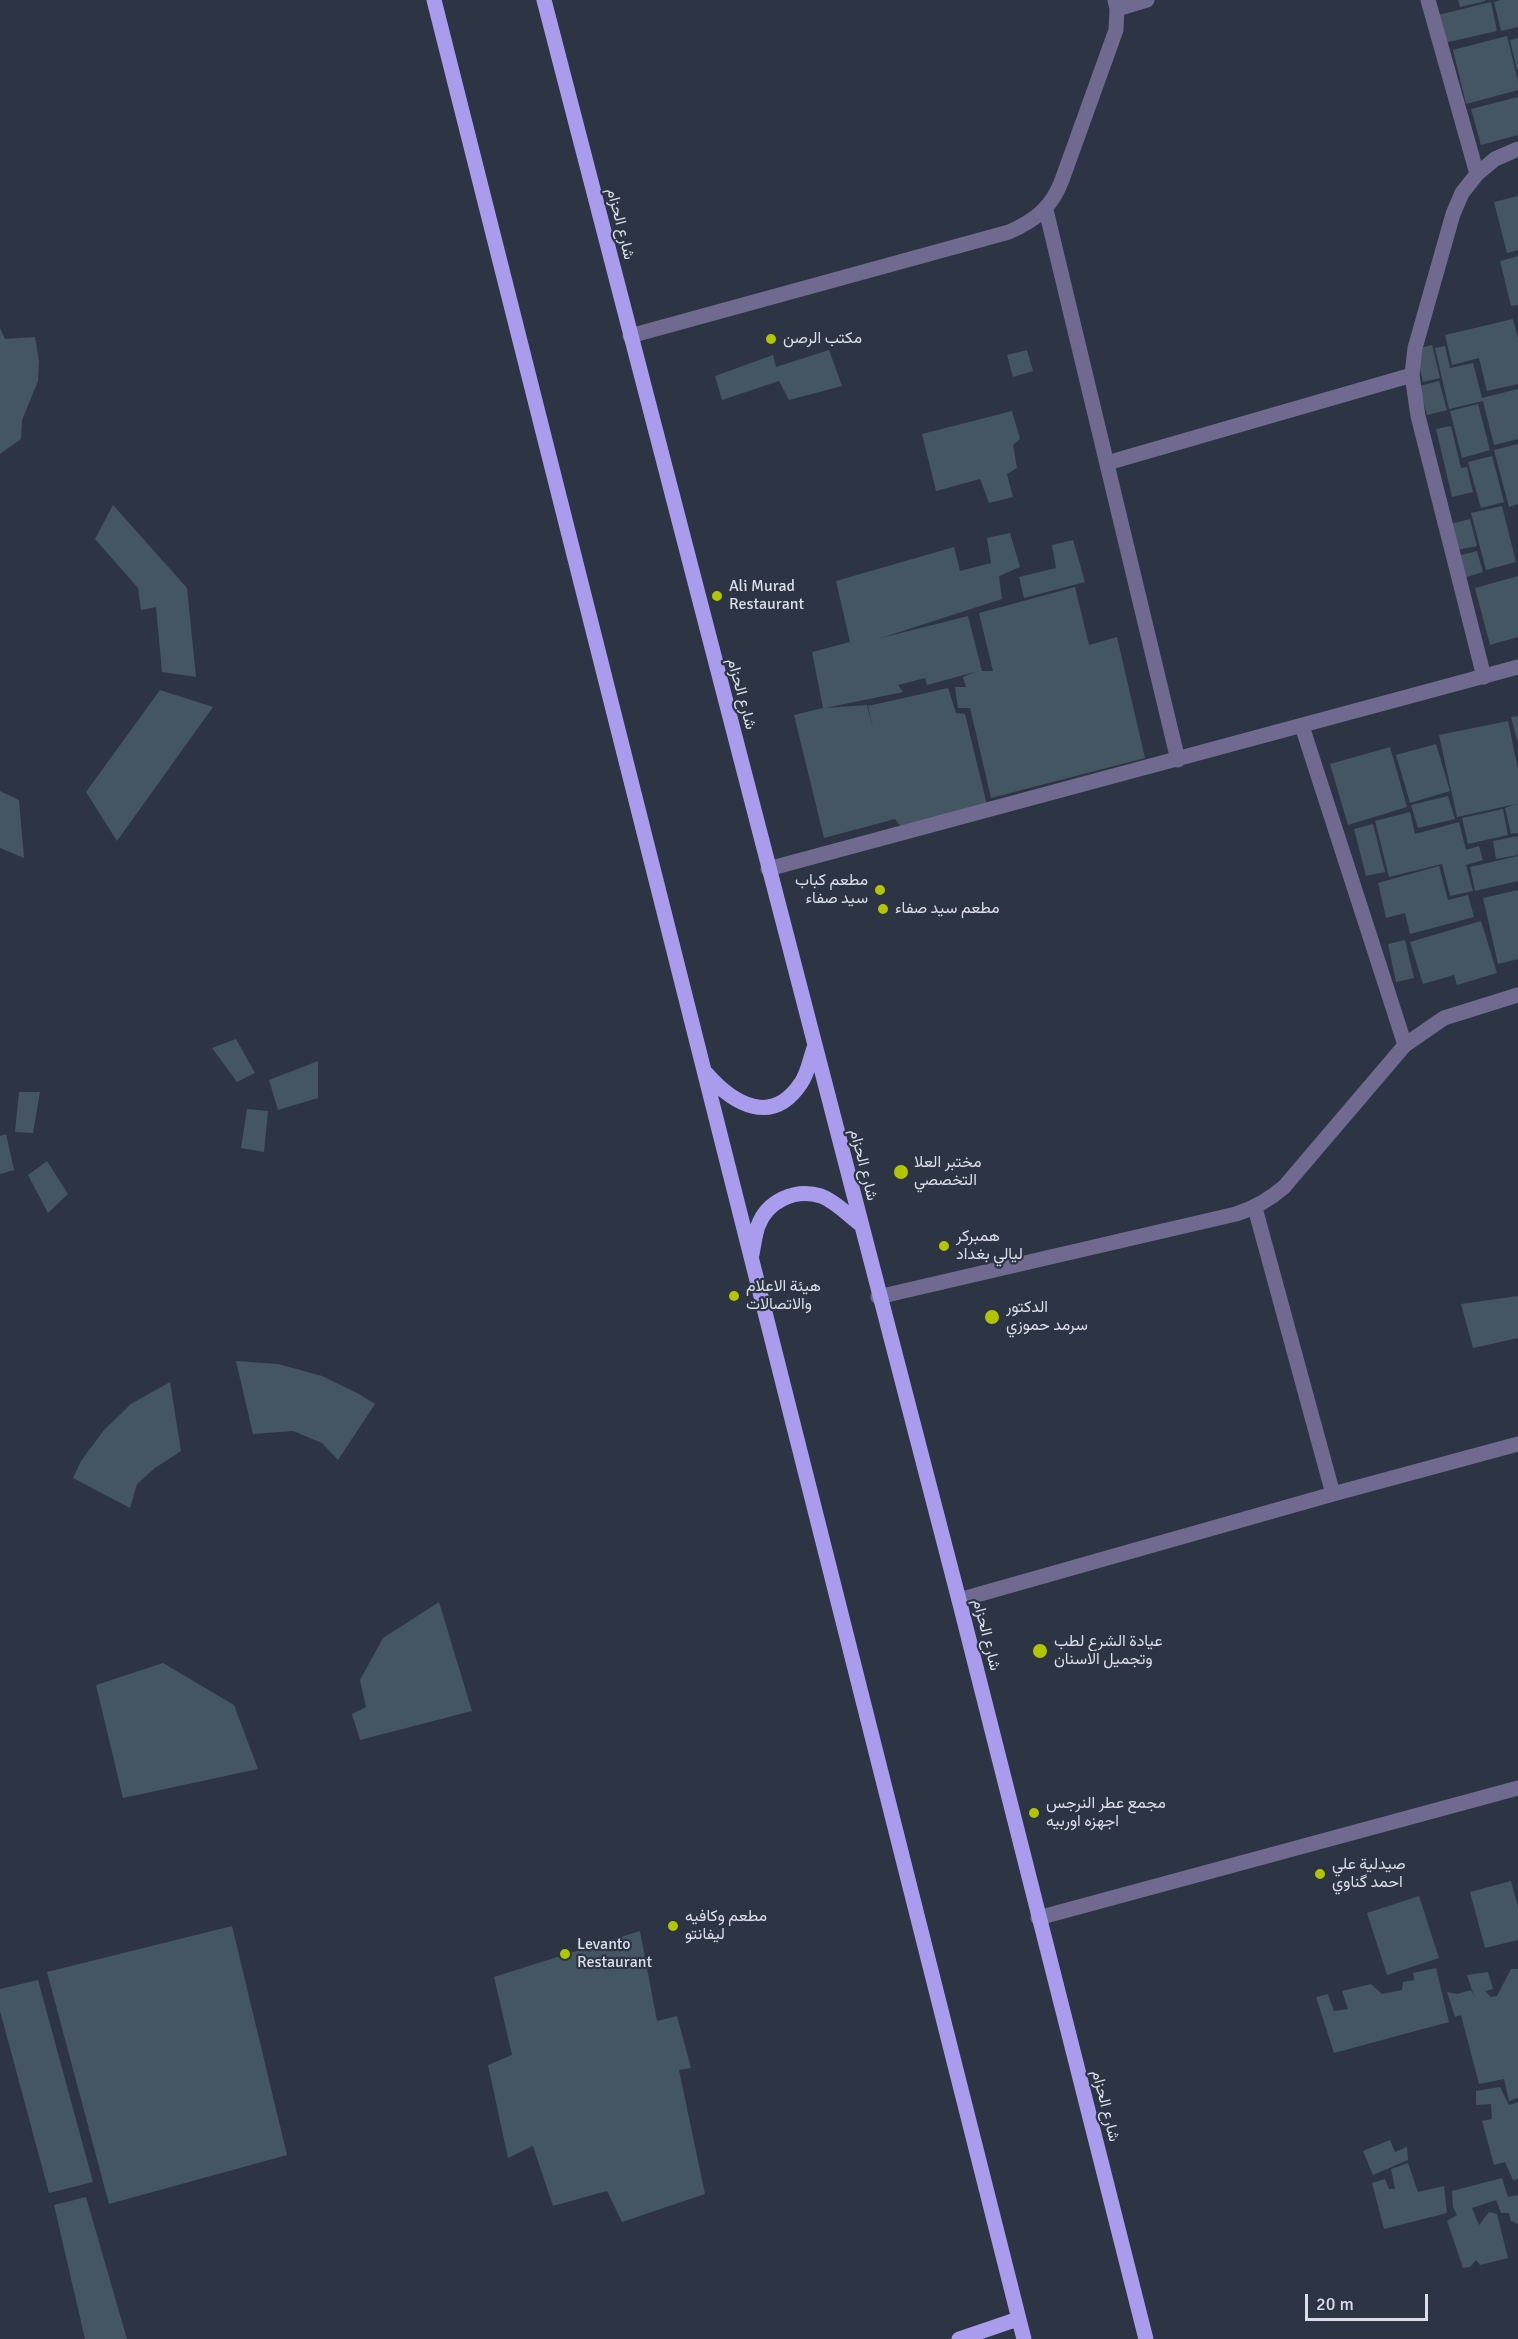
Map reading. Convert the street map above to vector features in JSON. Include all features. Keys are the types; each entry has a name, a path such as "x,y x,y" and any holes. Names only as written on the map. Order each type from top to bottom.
{"main road":[{"path":"434,0 1023,2339"},
{"name":"شارع الحزام","path":"544,0 878,1297 959,1600 1146,2339"},
{"path":"704,1071 735,1100 760,1107 776,1104 789,1097 802,1082 814,1047"},
{"path":"751,1260 758,1225 769,1208 780,1199 796,1194 821,1197 860,1224"},
{"path":"959,2339 1018,2319"}],"street":[{"path":"630,336 1010,232 1029,223 1046,210 1056,196 1116,30 1116,5 1147,0"},
{"path":"1428,0 1476,174"},
{"path":"1484,677 1418,416 1412,375 1415,348 1453,214 1462,193 1476,174 1495,159 1518,149"},
{"path":"1046,210 1178,760"},
{"path":"1107,463 1412,375"},
{"path":"768,869 1518,667"},
{"path":"1302,726 1404,1045"},
{"path":"878,1297 1255,1208 1284,1187 1404,1045 1444,1018 1518,995"},
{"path":"1255,1208 1333,1494"},
{"path":"959,1600 1518,1444"},
{"path":"1038,1918 1518,1788"}],"building":[{"path":"1458,0 1485,0 1485,1 1460,7"},
{"path":"1518,0 1518,27 1501,31 1494,2"},
{"path":"1491,2 1497,31 1444,43 1438,15"},
{"path":"1507,36 1518,90 1466,104 1453,50"},
{"path":"1518,38 1518,70 1517,70 1510,40"},
{"path":"1518,97 1518,135 1481,145 1471,109"},
{"path":"1518,196 1518,250 1507,253 1494,202"},
{"path":"1518,256 1518,305 1511,306 1500,261"},
{"path":"1513,319 1518,338 1518,384 1487,391 1479,358 1452,365 1445,335"},
{"path":"0,328 5,339 35,337 39,361 38,381 22,420 21,439 0,454"},
{"path":"1432,345 1440,378 1423,382 1415,349"},
{"path":"1445,346 1450,368 1473,363 1482,398 1518,389 1518,439 1494,445 1483,401 1449,409 1435,348"},
{"path":"829,350 842,386 789,400 779,381 722,400 715,376 773,355 776,367"},
{"path":"1027,350 1033,371 1013,377 1007,355"},
{"path":"1439,381 1447,410 1427,415 1419,386"},
{"path":"1478,404 1490,450 1462,458 1450,411"},
{"path":"1012,411 1020,439 1013,445 1017,468 1007,474 1013,497 989,503 980,479 936,491 922,434"},
{"path":"1451,426 1461,468 1467,467 1473,492 1452,497 1436,429"},
{"path":"1518,444 1518,504 1509,507 1494,450"},
{"path":"1492,456 1504,502 1481,508 1468,462"},
{"path":"113,505 187,588 196,677 162,672 156,607 141,610 138,588 95,539"},
{"path":"1502,506 1516,562 1486,570 1471,513"},
{"path":"1470,519 1477,546 1457,550 1450,524"},
{"path":"1010,533 1020,567 999,576 1002,599 881,638 968,616 982,671 993,671 979,613 1075,587 1089,645 1117,637 1145,758 991,798 970,708 958,708 955,687 966,687 963,677 975,672 927,685 925,678 898,685 903,692 825,708 867,705 873,729 868,706 948,688 956,713 965,714 987,805 901,827 895,819 824,838 794,715 823,708 812,652 850,642 836,581 954,547 960,571 991,563 987,538"},
{"path":"1073,540 1085,582 1024,598 1019,577 1056,568 1052,545"},
{"path":"1477,551 1483,572 1463,578 1457,556"},
{"path":"1518,576 1518,637 1490,645 1475,588"},
{"path":"160,690 213,707 117,841 86,792"},
{"path":"1518,716 1518,740 1517,740 1511,717"},
{"path":"1508,721 1518,769 1518,833 1511,834 1505,808 1516,804 1457,817 1439,735"},
{"path":"1436,744 1450,791 1410,803 1396,755"},
{"path":"1390,747 1407,807 1348,825 1330,764"},
{"path":"0,791 19,800 24,858 0,848"},
{"path":"1448,796 1455,819 1418,828 1411,805"},
{"path":"1503,809 1508,835 1468,844 1462,818"},
{"path":"1410,812 1415,834 1459,822 1466,850 1479,846 1483,860 1466,865 1473,891 1450,896 1442,864 1389,877 1375,821"},
{"path":"1373,824 1385,872 1366,876 1354,829"},
{"path":"1518,836 1518,855 1496,859 1493,841"},
{"path":"1518,856 1518,881 1475,891 1470,867"},
{"path":"1439,866 1448,900 1468,895 1474,917 1410,934 1405,913 1386,918 1378,883"},
{"path":"1518,890 1518,959 1498,964 1483,898"},
{"path":"1481,921 1497,973 1457,985 1454,975 1423,984 1410,942"},
{"path":"1405,940 1414,978 1396,982 1388,944"},
{"path":"236,1039 255,1073 237,1082 212,1048"},
{"path":"318,1061 318,1098 278,1110 269,1080"},
{"path":"19,1092 40,1092 33,1133 15,1132"},
{"path":"247,1109 268,1111 264,1152 241,1148"},
{"path":"6,1134 14,1170 0,1174 0,1136"},
{"path":"47,1161 68,1194 48,1213 28,1175"},
{"path":"1518,1296 1518,1338 1473,1348 1461,1304"},
{"path":"236,1361 278,1364 322,1376 375,1404 338,1460 322,1443 293,1431 253,1434"},
{"path":"170,1382 181,1451 155,1468 137,1484 130,1508 73,1478 81,1461 104,1430 131,1404"},
{"path":"439,1602 472,1711 360,1740 352,1714 366,1707 360,1680 383,1638"},
{"path":"163,1663 234,1705 258,1769 123,1798 96,1685"},
{"path":"1511,1881 1518,1907 1518,1940 1485,1948 1470,1892"},
{"path":"1419,1896 1439,1958 1387,1975 1367,1913"},
{"path":"232,1926 287,2155 109,2204 47,1972"},
{"path":"640,1931 657,2021 677,2016 691,2068 679,2070 705,2194 622,2222 607,2191 553,2206 533,2146 508,2158 488,2065 512,2055 494,1977"},
{"path":"1436,1968 1449,2022 1334,2053 1316,1997 1328,1994 1334,2011 1348,2009 1342,1991 1371,1984 1382,1994 1402,1990 1403,1982 1414,1980 1413,1973"},
{"path":"1511,1969 1518,1969 1518,2098 1509,2101 1504,2079 1479,2084 1461,2015 1455,2017 1447,1992 1457,1994 1471,1990 1475,1999 1467,1975 1488,1972 1493,1989 1485,1991 1491,1997 1497,1996"},
{"path":"38,1980 93,2182 49,2193 0,2011 0,1989"},
{"path":"1500,2087 1509,2105 1518,2102 1518,2179 1513,2180 1505,2162 1494,2165 1482,2121 1492,2119 1491,2104 1476,2105 1476,2091"},
{"path":"1390,2140 1395,2152 1407,2147 1408,2160 1373,2175 1363,2151"},
{"path":"1408,2163 1418,2192 1444,2186 1447,2213 1384,2229 1372,2183 1385,2179 1389,2189 1395,2189 1391,2169"},
{"path":"1502,2178 1508,2197 1518,2195 1518,2224 1511,2221 1509,2213 1501,2213 1496,2200 1472,2208 1479,2225 1489,2212 1497,2214 1508,2258 1480,2265 1476,2260 1470,2267 1463,2268 1447,2221 1457,2215 1453,2207 1452,2191"},
{"path":"86,2197 127,2339 85,2339 54,2205"}],"place":[{"name":"مكتب الرصن","path":"771,339"},
{"name":"Ali Murad Restaurant","path":"717,596"},
{"name":"مطعم كباب سيد صفاء","path":"880,890"},
{"name":"مطعم سيد صفاء","path":"883,909"},
{"name":"مختبر العلا التخصصي","path":"901,1172"},
{"name":"همبركر ليالي بغداد","path":"944,1246"},
{"name":"هيئة الاعلام والاتصالات","path":"734,1296"},
{"name":"الدكتور سرمد حموزي","path":"992,1317"},
{"name":"عيادة الشرع لطب وتجميل الاسنان","path":"1040,1651"},
{"name":"مجمع عطر النرجس اجهزه اوربيه","path":"1034,1813"},
{"name":"صيدلية علي احمد گناوي","path":"1320,1874"},
{"name":"مطعم وكافيه ليفانتو","path":"673,1926"},
{"name":"Levanto Restaurant","path":"565,1954"}]}
